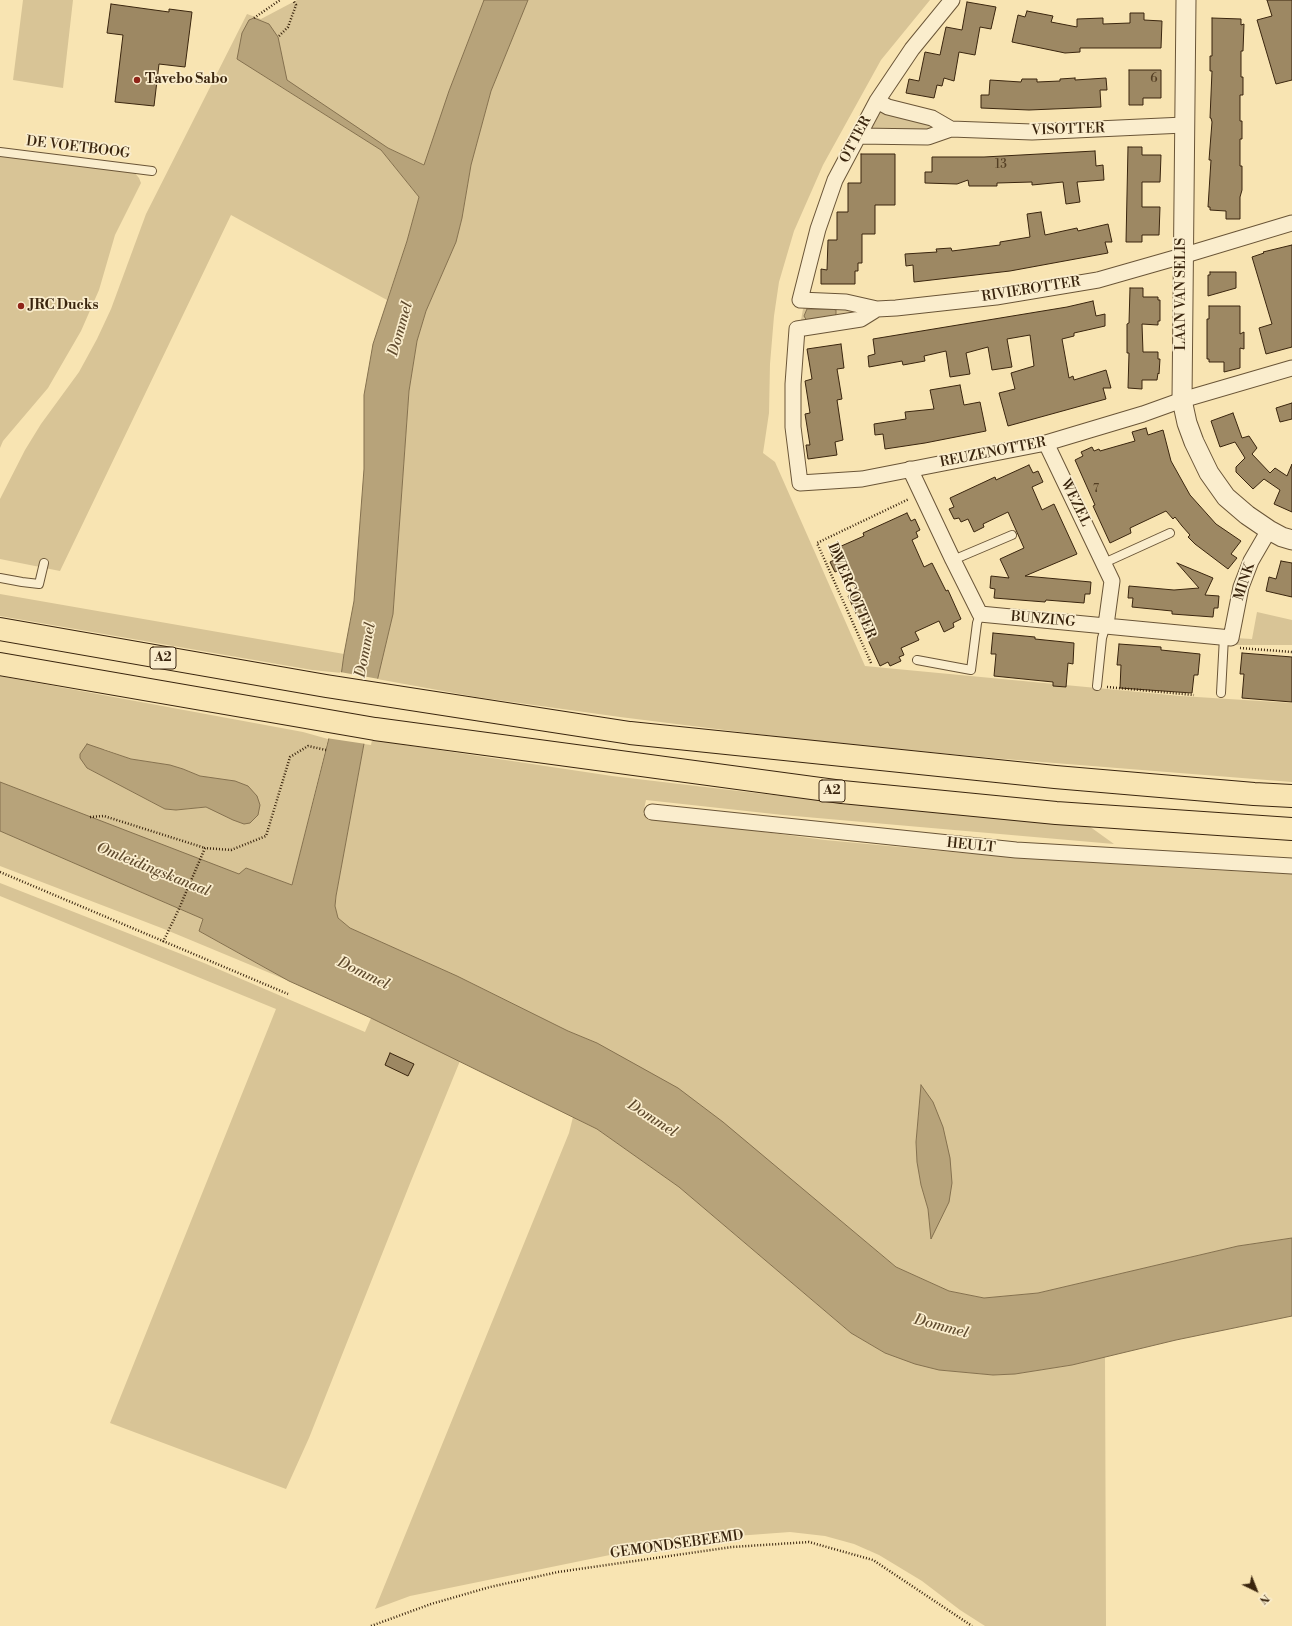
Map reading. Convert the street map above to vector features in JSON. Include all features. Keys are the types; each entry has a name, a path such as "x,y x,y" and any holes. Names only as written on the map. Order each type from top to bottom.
{"highway":[{"name":"A2","path":"0,629 326,686 630,733 1055,777 1292,796"},
{"name":"A2","path":"0,664 375,729 842,792 1056,813 1292,829"}],"street":[{"name":"OTTER","path":"800,300 818,229 835,180 877,101 912,49 952,0"},
{"name":"LAAN VAN SELIS","path":"1186,0 1182,256 1182,400 1187,424 1209,473 1226,497 1247,515 1269,530 1282,537 1292,540"},
{"name":"VISOTTER","path":"877,101 888,106 932,118 951,129"},
{"name":"VISOTTER","path":"858,136 928,137 951,129 1032,132 1184,125"},
{"name":"RIVIEROTTER","path":"800,300 846,302 877,309 996,297 1098,280 1292,223"},
{"name":"RIVIEROTTER","path":"800,483 793,412 793,384 797,329 861,319 877,309"},
{"name":"REUZENOTTER","path":"800,483 862,479 1046,443 1144,414 1182,400 1292,368"},
{"name":"WEZEL","path":"1046,443 1112,581 1106,625"},
{"path":"910,469 980,614"},
{"name":"MINK","path":"1226,640 1241,587 1251,561 1269,530"},
{"name":"BUNZING","path":"980,614 1106,625 1226,640"},
{"name":"HEULT","path":"652,812 1016,850 1292,866"}],"lane":[{"name":"DE VOETBOOG","path":"0,152 152,171"},
{"path":"1104,564 1170,533"},
{"path":"953,560 1012,535"},
{"path":"0,578 39,584 44,563"},
{"path":"917,660 971,670 977,623 980,614"},
{"path":"1097,686 1102,638 1106,625"},
{"path":"1221,693 1226,640"}],"path":[{"path":"254,18 280,0"},
{"path":"279,36 288,27 296,5 293,0"},
{"name":"DWERGOTTER","path":"871,663 817,544 922,493"},
{"path":"1226,640 1292,652"},
{"path":"1097,686 1194,695"},
{"path":"90,817 104,816 205,848 231,850 266,836 290,757 308,746 326,750"},
{"path":"163,942 205,848"},
{"path":"0,872 288,994"},
{"name":"GEMONDSEBEEMD","path":"371,1626 431,1604 490,1586 558,1572 732,1547 809,1542 873,1560 972,1626"}],"shaded area":[{"path":"23,0 73,0 63,88 13,80"},
{"path":"297,0 484,0 449,91 425,165 388,148 254,70 381,150 419,197 407,241 387,300 231,215 60,571 0,559 0,499 25,450 41,424 79,372 97,339 111,309 146,214 247,14 261,19"},
{"path":"528,0 930,0 881,60 823,165 794,231 779,282 774,316 770,364 769,413 763,453 775,462 865,666 1181,696 1292,703 1292,782 992,758 821,742 620,717 476,697 377,679 393,614 409,391 417,341 426,311 456,242 462,218 471,165 491,91"},
{"path":"881,109 935,123 936,131 872,130 870,128"},
{"path":"0,156 134,172 141,183 115,235 99,290 81,331 48,388 3,441 0,448"},
{"path":"805,306 863,307 864,313 802,324 801,320"},
{"path":"0,594 344,654 342,673 312,670 0,616"},
{"path":"1257,612 1292,620 1292,645 1233,645 1235,638 1252,639"},
{"path":"0,676 303,732 328,739 292,885 246,868 239,875 0,782","holes":["104,749 131,759 170,765 210,778 213,809 206,807 176,810 165,809 87,768"]},
{"path":"372,740 612,776 764,794 1089,826 1114,844 783,815 646,800 643,814 688,822 825,840 963,853 1191,869 1292,874 1292,1238 1238,1246 1038,1293 984,1298 949,1291 896,1267 777,1168 597,1043 568,1031 457,976 350,928 338,918 335,906 336,896 364,744 371,745","holes":["921,1086 931,1238 928,1209 921,1185 917,1162 916,1142"]},
{"path":"0,831 203,919 199,931 289,981 164,929 0,866"},
{"path":"0,883 204,963 365,1032 371,1018 460,1061 309,1438 286,1489 110,1423 276,1009 0,896"},
{"path":"573,1117 597,1129 679,1187 851,1333 885,1353 939,1370 993,1375 1015,1374 1072,1365 1105,1357 1106,1626 985,1626 960,1610 922,1581 879,1555 854,1544 825,1536 790,1532 672,1543 644,1548 410,1596 375,1609 569,1133"}],"water":[{"path":"484,0 528,0 491,91 471,165 462,218 456,242 426,311 417,341 409,391 393,614 370,711 336,896 335,906 338,918 350,928 457,976 568,1031 597,1043 678,1088 723,1122 896,1267 949,1291 984,1298 1038,1293 1238,1246 1292,1238 1292,1316 1176,1340 1072,1365 1015,1374 993,1375 939,1370 915,1364 885,1353 851,1333 679,1187 597,1129 371,1018 289,981 199,931 203,919 0,831 0,782 239,874 246,868 292,885 337,706 344,654 354,601 364,469 364,395 373,344 407,241 419,197 381,150 237,59 242,33 249,20 254,18 269,24 278,37 287,80 388,148 424,165 449,91"},
{"path":"807,309 832,309 836,310 836,314 834,317 807,321 804,316"},
{"path":"87,744 131,759 170,765 200,776 235,781 248,786 257,796 260,805 258,815 250,823 244,824 206,807 176,810 165,809 87,768 80,758 80,754"},
{"path":"921,1085 933,1102 943,1127 950,1158 952,1183 949,1202 931,1239 928,1209 921,1185 917,1162 916,1142"}],"pier":[{"path":"340,672 379,679 366,744 326,738 335,705"}],"building":[{"path":"1267,0 1292,0 1292,80 1276,84 1257,20 1272,16"},
{"path":"967,2 996,7 991,29 980,27 975,55 959,52 954,81 944,78 942,86 937,85 934,98 906,93 909,79 919,81 925,52 940,55 946,27 962,30"},
{"path":"111,4 169,12 169,9 192,12 185,67 159,64 154,106 115,102 123,35 107,33"},
{"path":"1027,11 1053,16 1051,22 1077,27 1077,19 1103,18 1103,24 1130,23 1130,13 1144,13 1144,20 1162,21 1161,48 1080,48 1080,52 1065,53 1012,42 1018,15 1025,17"},
{"path":"1212,18 1241,19 1241,25 1244,24 1243,51 1241,51 1243,95 1240,95 1242,139 1240,139 1240,166 1242,166 1242,190 1240,197 1240,219 1226,219 1226,211 1210,210 1210,207 1208,207 1211,160 1209,160 1212,122 1210,118 1212,71 1210,71 1210,56 1212,56"},
{"path":"1129,70 1161,70 1161,98 1143,98 1143,105 1129,105"},
{"path":"1075,78 1075,80 1106,78 1107,90 1100,90 1101,107 1029,110 981,108 981,95 989,95 990,80 1021,82 1022,79 1037,79 1037,82 1060,81 1060,79"},
{"path":"1128,147 1142,147 1142,155 1161,155 1160,182 1142,182 1142,207 1160,207 1159,235 1142,235 1142,242 1126,242"},
{"path":"1095,151 1096,166 1103,165 1104,180 1077,182 1080,202 1066,204 1063,182 1032,185 1032,182 997,183 997,186 969,186 968,180 957,184 925,183 925,172 932,172 932,157 984,157"},
{"path":"861,154 895,154 895,205 875,205 875,234 862,234 862,263 858,263 858,271 855,271 855,284 821,284 821,269 827,270 828,240 837,240 837,212 848,212 848,183 861,183"},
{"path":"1041,212 1045,235 1077,228 1078,231 1108,224 1112,242 1105,242 1108,253 1010,271 914,282 913,265 906,266 905,254 937,252 936,249 951,248 952,251 1000,245 1000,242 1030,237 1027,214"},
{"path":"1292,245 1292,347 1266,354 1259,328 1272,324 1252,257 1264,253 1263,252"},
{"path":"1210,272 1236,272 1236,288 1208,296 1208,275 1210,275"},
{"path":"1130,288 1143,288 1143,297 1158,297 1158,300 1160,300 1160,321 1158,321 1158,325 1142,324 1143,352 1158,352 1158,359 1160,359 1159,374 1158,373 1157,380 1142,380 1142,389 1128,388 1129,353 1127,353 1127,324 1129,323"},
{"path":"1093,301 1096,316 1105,314 1105,326 1074,333 1074,336 1062,339 1069,378 1073,376 1074,380 1106,370 1111,388 1103,388 1106,399 1008,426 999,393 1015,389 1011,373 1034,366 1030,335 1007,339 1012,367 992,370 988,347 966,353 970,374 950,377 946,351 924,356 925,361 903,365 902,361 869,367 868,356 875,354 873,339 1067,307"},
{"path":"1209,306 1240,306 1240,334 1244,332 1244,349 1240,348 1240,368 1224,372 1224,362 1209,362 1209,359 1207,359 1207,319 1209,319"},
{"path":"841,344 844,368 837,369 842,399 837,400 843,440 835,442 837,455 808,459 806,445 810,445 805,414 810,413 805,381 812,379 807,349"},
{"path":"960,385 964,405 980,402 986,431 885,449 883,434 875,435 874,424 906,419 905,412 934,409 930,390"},
{"path":"1292,403 1292,419 1280,422 1276,408"},
{"path":"1233,413 1242,438 1249,436 1257,448 1252,454 1270,473 1275,468 1287,476 1292,464 1292,512 1274,504 1280,490 1264,479 1253,489 1236,472 1236,467 1245,458 1235,442 1220,447 1211,421"},
{"path":"1146,428 1148,435 1163,430 1171,461 1190,495 1216,524 1241,541 1231,554 1237,558 1228,569 1195,544 1188,537 1190,535 1175,517 1173,519 1166,511 1130,528 1131,533 1110,543 1093,506 1095,505 1075,460 1083,456 1081,452 1092,447 1094,451 1099,449 1100,451 1135,441 1132,432"},
{"path":"1029,465 1033,473 1038,471 1043,482 1032,487 1042,510 1054,504 1077,554 1025,576 1091,582 1090,594 1085,594 1084,603 994,598 995,589 990,588 991,576 1009,578 1000,559 1024,548 1008,512 983,524 984,527 974,532 968,519 961,522 959,518 954,519 949,509 954,507 950,498 995,477 996,480"},
{"path":"907,513 911,521 915,519 920,530 916,532 918,537 912,540 924,567 932,563 946,591 948,590 961,619 953,623 954,627 944,632 939,621 915,632 919,640 901,648 904,655 899,657 901,661 890,666 888,662 880,666 848,596 857,592 846,567 835,572 830,562 834,560 830,551 864,536 863,533"},
{"path":"1281,561 1292,563 1292,597 1266,591 1269,577 1276,579"},
{"path":"1177,563 1213,578 1205,595 1219,596 1218,608 1214,608 1213,617 1172,614 1172,611 1132,607 1133,598 1128,598 1129,586 1174,590 1199,588"},
{"path":"993,633 1074,643 1073,664 1068,663 1066,687 1053,686 1053,682 994,676 996,654 991,654"},
{"path":"1119,644 1161,647 1161,650 1200,654 1198,675 1194,675 1192,693 1120,688 1121,665 1117,665"},
{"path":"1242,653 1292,657 1292,702 1242,698 1244,674 1240,674"},
{"path":"390,1053 414,1064 408,1076 385,1065"}],"place":[{"name":"Tavebo Sabo","path":"137,80"},
{"name":"JRC Ducks","path":"21,306"}],"water label":[{"name":"Dommel","path":"401,329"},
{"name":"Dommel","path":"366,650"},
{"name":"Omleidingskanaal","path":"153,870"},
{"name":"Dommel","path":"363,974"},
{"name":"Dommel","path":"652,1119"},
{"name":"Dommel","path":"941,1327"}]}
